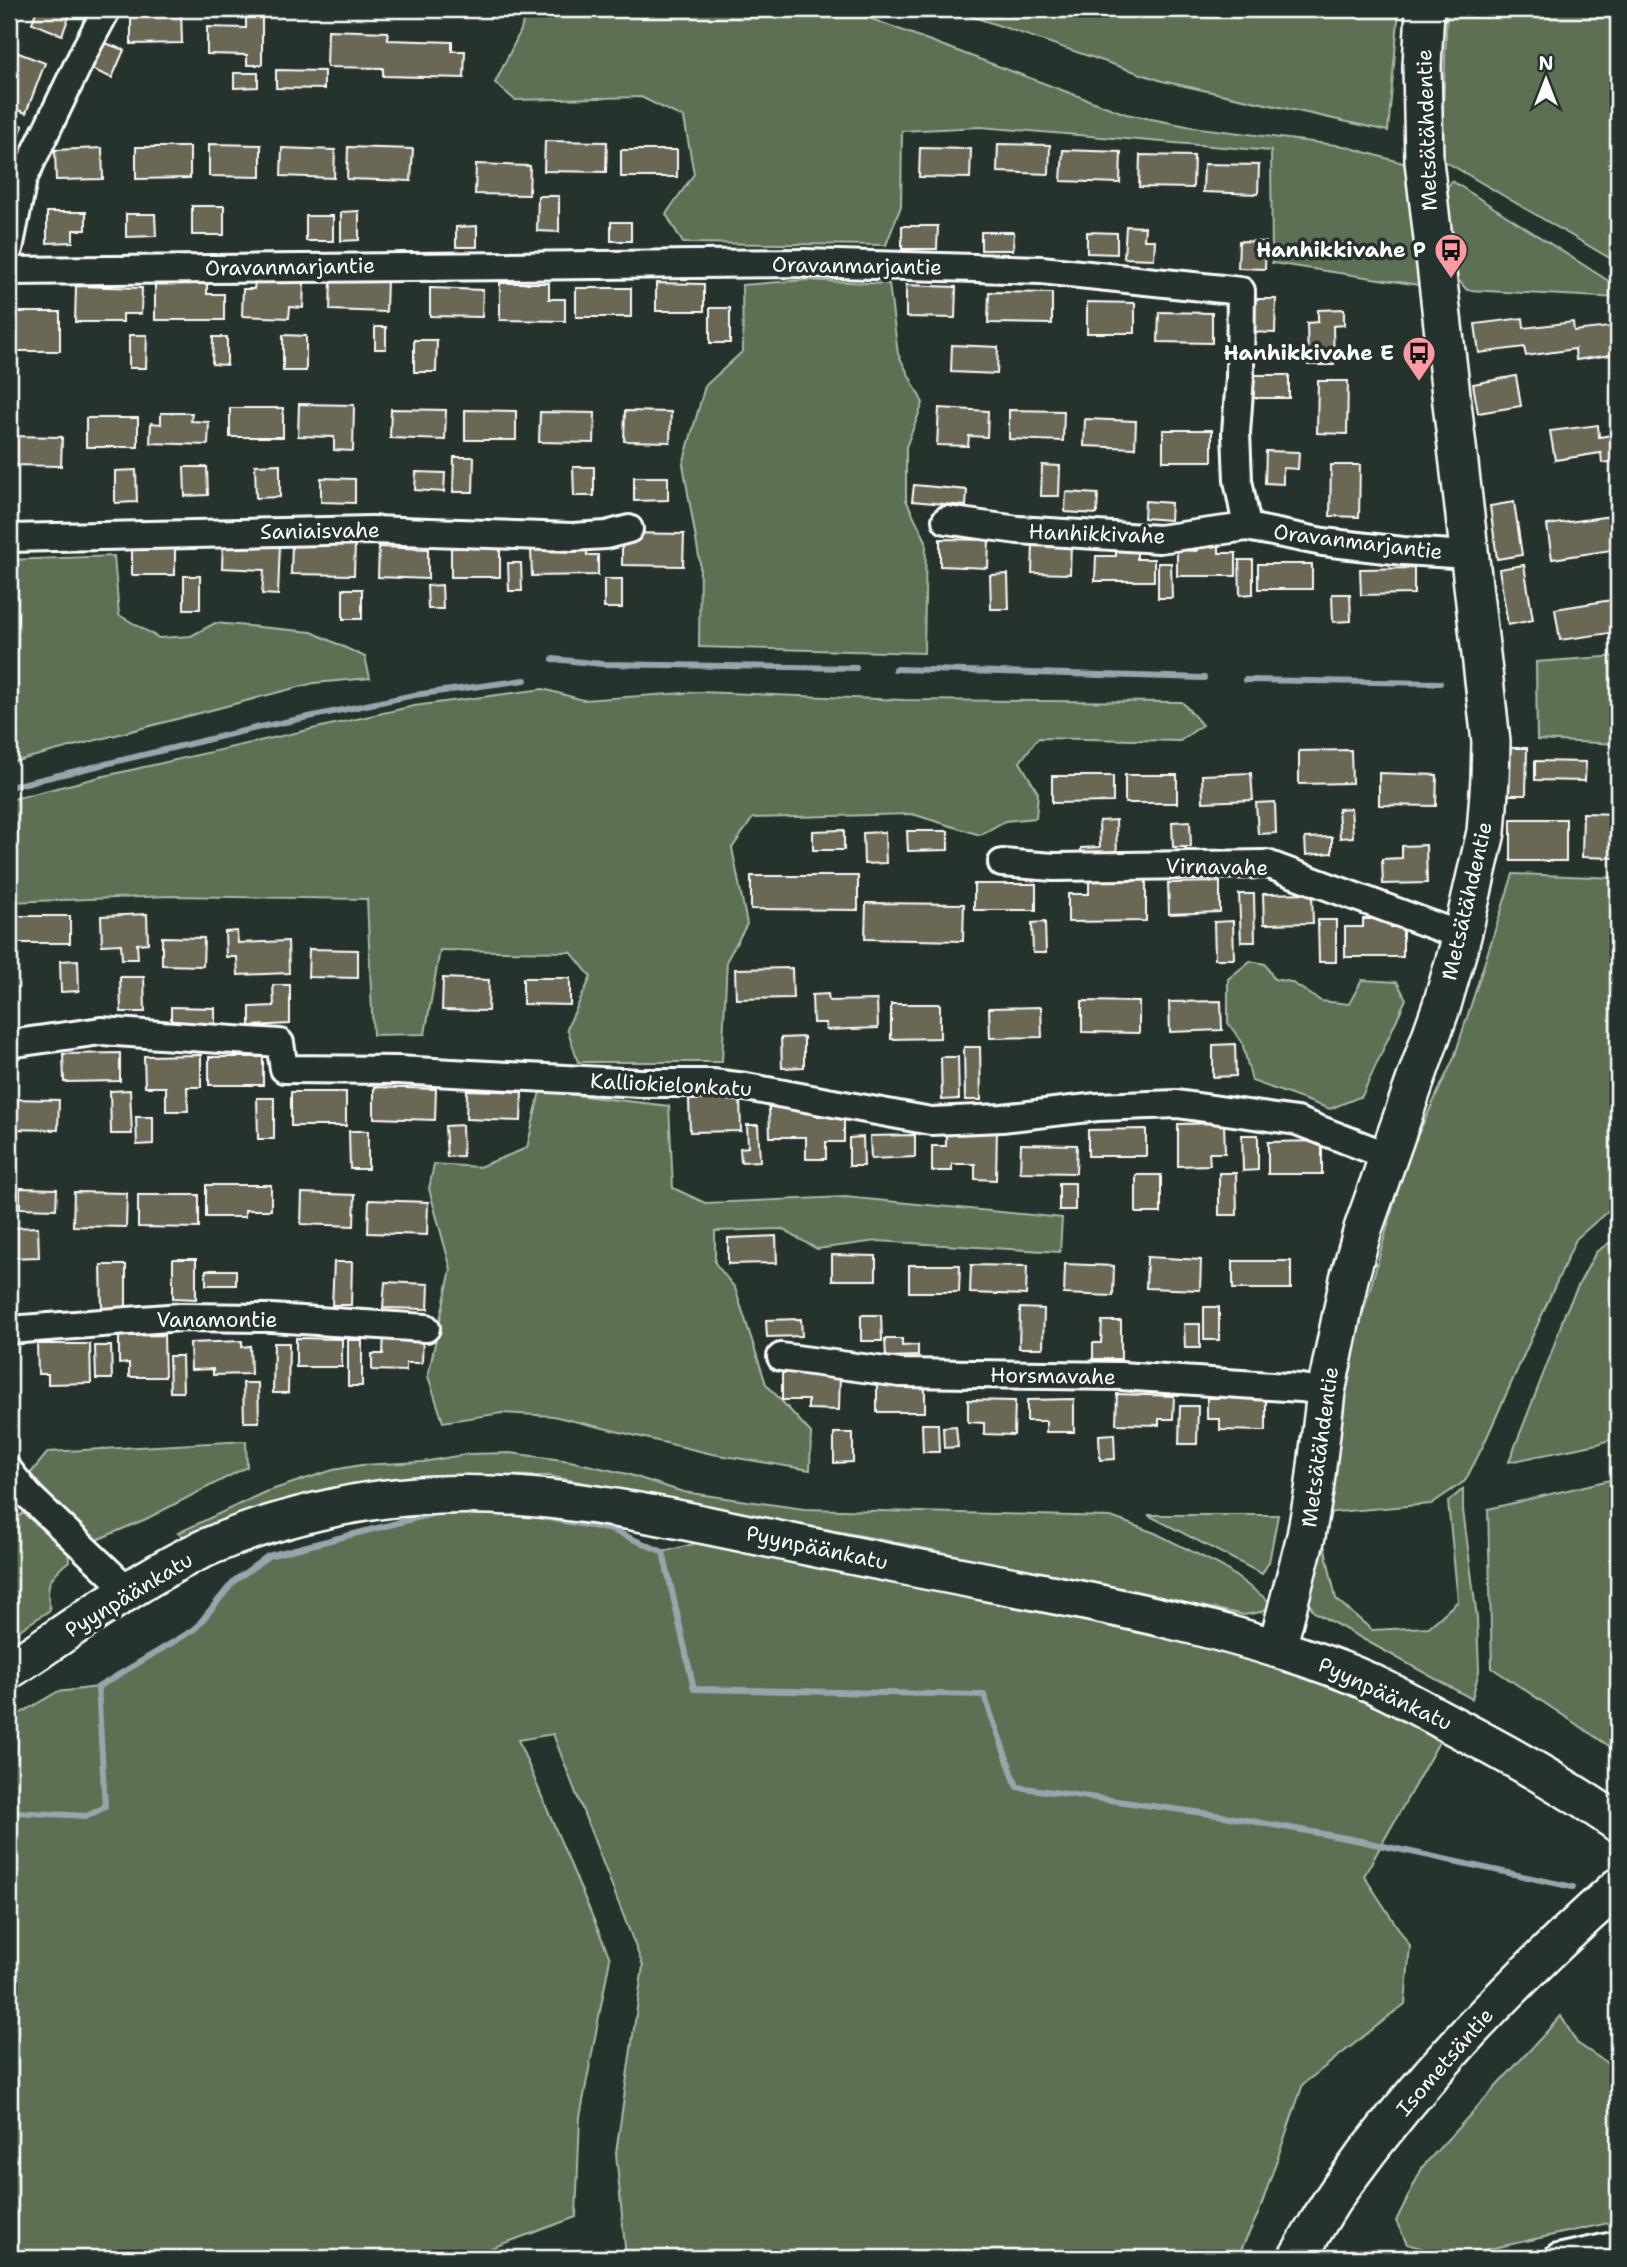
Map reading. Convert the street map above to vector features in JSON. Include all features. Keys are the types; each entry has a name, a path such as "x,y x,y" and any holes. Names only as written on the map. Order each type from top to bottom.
{"main road":[{"name":"Metsätähdentie","path":"1277,1648 1306,1536 1326,1392 1349,1279 1363,1229 1420,1071 1462,936 1486,832 1491,742 1488,706 1424,161 1422,66 1425,9"},
{"name":"Pyynpäänkatu","path":"9,1670 178,1561 232,1538 338,1507 398,1498 464,1494 536,1496 623,1508 1113,1608 1210,1629 1277,1648 1344,1671 1385,1689 1544,1775 1618,1823"},
{"name":"Isometsäntie","path":"1297,2258 1339,2191 1431,2074 1479,2019 1618,1887"}],"street":[{"path":"9,249 23,179 107,9"},
{"name":"Oravanmarjantie","path":"9,271 804,263 1041,270 1241,291 1236,433 1238,480 1247,527 1323,542 1470,555"},
{"name":"Hanhikkivahe","path":"946,520 1018,530 1159,539 1247,527"},
{"name":"Saniaisvahe","path":"9,538 372,530 572,537 606,535 629,529"},
{"name":"Virnavahe","path":"1002,863 1054,867 1268,864 1462,936"},
{"name":"Kalliokielonkatu","path":"9,1044 101,1031 280,1043 284,1069 397,1070 640,1083 712,1083 931,1121 1002,1118 1097,1107 1177,1104 1297,1121 1388,1156"},
{"name":"Vanamontie","path":"9,1330 181,1317 271,1318 426,1328"},
{"name":"Horsmavahe","path":"781,1357 900,1373 1121,1376 1326,1392"},
{"path":"9,1471 29,1496 129,1591"},
{"path":"1558,2258 1618,2245"}],"green space":[{"path":"513,9 845,9 1126,114 1192,127 1344,146 1410,165 1419,285 1272,263 1271,151 980,127 902,131 901,206 886,245 683,243 666,214 694,174 684,118 641,97 515,100 495,83 521,30 525,12"},
{"path":"950,9 1399,9 1388,131 1162,81"},
{"path":"1447,9 1618,9 1618,263 1441,159"},
{"path":"1452,181 1618,287 1618,298 1467,290 1452,273 1444,191"},
{"path":"806,280 889,284 898,354 923,403 906,447 906,500 926,541 924,653 699,647 700,563 683,464 705,386 743,351 742,285"},
{"path":"114,556 119,615 159,638 191,636 215,623 312,632 365,657 370,678 314,683 9,763 9,560"},
{"path":"1618,656 1618,744 1537,740 1536,662"},
{"path":"543,689 583,700 699,692 904,700 1182,702 1202,725 1180,741 1038,738 1020,762 1038,793 1036,818 1005,821 980,835 912,814 753,818 732,848 747,924 727,960 722,1062 578,1062 567,1028 591,977 571,952 440,950 425,1034 373,1035 367,899 170,896 9,902 9,800 414,706"},
{"path":"1513,874 1618,878 1618,1202 1576,1239 1465,1481 1431,1504 1325,1513 1342,1367 1365,1307 1406,1160 1454,1058"},
{"path":"1250,961 1265,964 1274,979 1291,982 1321,1001 1349,1004 1362,980 1397,982 1406,999 1362,1096 1330,1109 1252,1081 1242,1042 1228,1023 1228,979"},
{"path":"540,1091 669,1106 673,1188 705,1203 845,1197 1062,1218 1060,1252 877,1241 817,1249 782,1229 715,1231 715,1263 735,1288 766,1384 811,1433 810,1470 712,1454 553,1416 502,1413 443,1422 428,1376 451,1269 429,1189 434,1164 479,1167 527,1148"},
{"path":"1618,1237 1618,1437 1598,1444 1509,1462 1565,1313 1580,1282 1596,1252"},
{"path":"246,1441 247,1467 146,1519 92,1542 30,1474 48,1452"},
{"path":"510,1453 570,1461 627,1474 683,1492 804,1509 1111,1517 1155,1533 1223,1567 1273,1604 1261,1612 1244,1615 909,1545 549,1476 443,1475 337,1487 239,1516 187,1538 178,1533 265,1492 333,1470 361,1465 423,1462 468,1454"},
{"path":"1618,1478 1618,1752 1492,1668 1488,1509"},
{"path":"1463,1489 1463,1510 1477,1618 1479,1671 1472,1699 1314,1612 1308,1601 1316,1560 1324,1544 1336,1599 1372,1630 1429,1627 1458,1601 1448,1502"},
{"path":"506,1508 548,1519 612,1530 663,1552 704,1541 1100,1618 1294,1670 1438,1735 1439,1742 1364,1876 1410,1946 1405,2004 1303,2084 1259,2212 1237,2258 884,2254 878,2258 626,2258 616,2153 643,1966 553,1734 518,1740 610,1958 580,2117 576,2217 464,2258 9,2258 9,1720 57,1692 98,1687 195,1629 234,1581 268,1556 398,1524 431,1513"},
{"path":"23,1513 68,1552 69,1561 56,1572 50,1582 50,1610 9,1637 10,1524"},
{"path":"1148,1515 1278,1515 1269,1562 1262,1574"},
{"path":"1561,2016 1577,2043 1613,2067 1618,2065 1618,2221 1452,2257 1407,2244 1396,2221 1423,2166"}],"building":[{"path":"37,9 72,9 62,35 32,23"},
{"path":"181,11 182,43 131,44 131,12"},
{"path":"246,15 262,15 262,65 247,65 247,55 207,54 207,27 246,28"},
{"path":"328,30 388,32 388,40 452,42 452,51 465,51 464,78 383,76 383,68 327,67"},
{"path":"100,41 124,50 112,78 89,68"},
{"path":"16,52 45,63 26,113 9,107 9,71"},
{"path":"276,70 324,71 324,89 276,88"},
{"path":"234,73 258,73 258,87 234,88"},
{"path":"9,120 23,126 9,160"},
{"path":"545,141 607,142 606,172 544,171"},
{"path":"209,144 261,145 261,177 209,176"},
{"path":"998,144 1050,145 1049,174 997,172"},
{"path":"136,147 190,147 190,178 136,179"},
{"path":"348,147 413,149 411,181 347,179"},
{"path":"102,148 103,179 56,180 55,150"},
{"path":"282,148 335,150 334,178 281,176"},
{"path":"920,148 971,149 970,178 919,177"},
{"path":"621,150 677,150 677,177 621,177"},
{"path":"1063,150 1121,152 1120,183 1061,181"},
{"path":"1140,155 1194,156 1193,188 1139,187"},
{"path":"476,164 530,166 529,195 475,194"},
{"path":"1204,164 1259,165 1258,194 1203,192"},
{"path":"538,196 559,196 559,232 537,231"},
{"path":"192,206 224,206 224,235 192,235"},
{"path":"359,211 359,240 341,241 341,212"},
{"path":"47,212 86,212 86,230 73,230 73,242 47,243"},
{"path":"126,214 155,214 156,236 126,237"},
{"path":"306,216 333,216 333,241 306,241"},
{"path":"611,222 631,222 631,241 611,241"},
{"path":"477,226 477,247 456,247 456,227"},
{"path":"902,226 938,226 937,249 902,249"},
{"path":"1126,226 1145,227 1144,240 1155,240 1154,259 1124,258"},
{"path":"981,232 1014,232 1013,250 981,250"},
{"path":"1087,232 1117,233 1117,254 1087,253"},
{"path":"1239,241 1266,242 1265,269 1238,268"},
{"path":"331,278 387,279 386,312 330,310"},
{"path":"255,281 304,283 303,308 290,307 289,318 242,316 243,289 254,289"},
{"path":"500,283 549,283 549,299 565,299 565,321 500,320"},
{"path":"656,283 704,284 704,311 656,311"},
{"path":"155,284 207,284 207,294 224,294 224,320 155,320"},
{"path":"906,285 956,287 955,318 906,317"},
{"path":"76,286 142,288 141,314 123,314 123,322 75,322"},
{"path":"430,288 483,290 482,317 430,316"},
{"path":"576,288 631,288 631,317 576,317"},
{"path":"989,292 1052,293 1052,324 988,323"},
{"path":"1251,299 1276,299 1275,333 1250,332"},
{"path":"1087,302 1135,303 1135,333 1087,333"},
{"path":"710,308 730,308 730,343 710,343"},
{"path":"1344,309 1344,325 1333,326 1334,365 1308,365 1307,323 1318,322 1318,310"},
{"path":"9,312 60,312 60,351 10,351"},
{"path":"1159,312 1212,313 1212,343 1158,342"},
{"path":"1523,318 1524,328 1573,322 1574,331 1618,326 1618,354 1576,360 1575,349 1526,356 1524,347 1479,353 1475,324"},
{"path":"375,327 386,327 386,349 375,349"},
{"path":"129,335 147,335 146,368 129,368"},
{"path":"283,335 306,336 306,371 283,371"},
{"path":"213,337 227,337 227,365 212,364"},
{"path":"414,340 437,340 436,372 414,372"},
{"path":"952,345 998,347 997,374 951,372"},
{"path":"10,357 11,392 9,392"},
{"path":"1253,375 1289,375 1289,398 1253,398"},
{"path":"1516,376 1521,406 1478,413 1473,384"},
{"path":"1318,381 1348,381 1347,434 1317,433"},
{"path":"299,404 354,405 353,451 334,450 334,437 298,436"},
{"path":"230,408 283,408 283,437 230,437"},
{"path":"939,408 988,411 987,437 969,436 968,446 937,445"},
{"path":"391,409 446,410 445,440 390,438"},
{"path":"465,410 516,411 516,440 465,440"},
{"path":"1009,410 1064,411 1063,441 1009,439"},
{"path":"625,411 671,412 670,442 624,441"},
{"path":"540,412 595,413 594,443 539,442"},
{"path":"161,413 192,413 191,421 209,422 208,445 150,443 151,423 161,424"},
{"path":"86,418 138,418 138,447 86,447"},
{"path":"1085,419 1136,421 1135,448 1084,446"},
{"path":"1598,425 1599,437 1618,434 1618,461 1602,463 1601,453 1555,460 1550,431"},
{"path":"1163,430 1212,430 1212,461 1163,461"},
{"path":"9,436 62,437 61,466 9,465"},
{"path":"1266,451 1299,452 1298,469 1283,468 1283,484 1265,483"},
{"path":"454,457 474,457 473,492 453,492"},
{"path":"280,464 280,497 256,498 255,465"},
{"path":"1042,465 1060,466 1059,496 1041,496"},
{"path":"1331,465 1360,465 1359,517 1330,516"},
{"path":"184,467 207,467 208,495 185,496"},
{"path":"573,467 594,467 594,496 574,496"},
{"path":"136,470 137,502 115,503 115,471"},
{"path":"416,472 445,473 444,492 415,490"},
{"path":"634,477 668,477 668,500 634,501"},
{"path":"321,478 355,479 355,503 321,502"},
{"path":"914,485 967,490 966,506 912,501"},
{"path":"1066,492 1098,494 1097,514 1065,512"},
{"path":"1145,501 1171,503 1170,520 1144,518"},
{"path":"1514,502 1522,555 1497,559 1490,506"},
{"path":"1618,515 1618,549 1552,559 1547,525"},
{"path":"622,533 684,534 683,566 622,565"},
{"path":"940,539 989,540 988,568 940,566"},
{"path":"223,540 280,543 278,595 262,594 264,570 222,568"},
{"path":"292,543 355,544 354,575 291,574"},
{"path":"1197,543 1219,544 1219,553 1236,553 1236,576 1177,576 1177,550 1197,551"},
{"path":"1033,544 1071,545 1070,574 1032,573"},
{"path":"379,547 428,549 428,579 378,577"},
{"path":"132,548 175,548 175,575 132,575"},
{"path":"451,548 500,548 500,577 451,577"},
{"path":"587,548 587,555 598,555 598,575 532,576 531,549"},
{"path":"1116,549 1137,549 1137,559 1154,559 1154,581 1095,581 1096,556 1116,556"},
{"path":"1239,560 1253,560 1253,594 1240,595"},
{"path":"508,563 521,563 522,591 509,591"},
{"path":"1158,563 1171,563 1172,598 1158,598"},
{"path":"1258,564 1312,564 1312,589 1258,589"},
{"path":"1524,565 1533,620 1508,625 1499,569"},
{"path":"1414,568 1414,594 1361,595 1360,569"},
{"path":"1008,574 1009,609 991,609 990,575"},
{"path":"184,576 200,576 200,609 184,609"},
{"path":"604,579 622,579 622,608 604,608"},
{"path":"442,585 443,609 428,609 427,586"},
{"path":"343,589 362,589 362,619 343,619"},
{"path":"1332,594 1350,594 1351,621 1333,622"},
{"path":"1618,599 1618,632 1560,640 1555,609"},
{"path":"1509,748 1527,748 1526,795 1508,795"},
{"path":"1351,750 1352,783 1299,784 1299,751"},
{"path":"1535,761 1586,762 1585,781 1535,780"},
{"path":"1251,773 1253,800 1203,802 1202,775"},
{"path":"1379,773 1437,775 1436,806 1379,805"},
{"path":"1125,775 1177,775 1177,803 1125,803"},
{"path":"1052,776 1113,776 1113,802 1052,803"},
{"path":"1275,802 1276,833 1258,834 1256,803"},
{"path":"1351,808 1353,837 1340,838 1338,809"},
{"path":"1583,813 1618,814 1618,858 1582,857"},
{"path":"1511,819 1566,819 1566,861 1511,861"},
{"path":"1116,820 1117,857 1081,859 1081,848 1100,847 1099,821"},
{"path":"1190,821 1191,847 1173,847 1172,822"},
{"path":"844,830 844,850 813,850 813,831"},
{"path":"907,831 948,831 948,850 908,851"},
{"path":"885,832 886,863 864,864 863,833"},
{"path":"1332,837 1332,853 1306,855 1305,838"},
{"path":"1426,845 1427,883 1383,884 1382,859 1402,858 1402,846"},
{"path":"751,876 858,876 858,910 751,909"},
{"path":"1089,880 1146,880 1146,921 1068,922 1068,894 1089,894"},
{"path":"1220,882 1220,912 1169,914 1168,883"},
{"path":"974,884 1036,884 1036,910 974,910"},
{"path":"1312,893 1313,923 1264,924 1263,894"},
{"path":"1239,894 1254,894 1255,942 1241,942"},
{"path":"866,903 964,904 963,941 865,939"},
{"path":"147,914 148,943 137,944 138,959 122,959 121,944 102,945 101,916"},
{"path":"14,916 70,916 70,943 14,943"},
{"path":"1363,919 1391,919 1391,927 1403,927 1403,957 1345,957 1345,927 1363,927"},
{"path":"1318,920 1336,920 1336,962 1319,962"},
{"path":"1233,921 1234,959 1215,959 1214,922"},
{"path":"1045,922 1046,953 1033,953 1032,923"},
{"path":"237,931 238,943 288,941 289,973 238,975 237,957 226,957 225,932"},
{"path":"162,937 204,938 203,966 162,965"},
{"path":"309,949 358,950 358,978 308,977"},
{"path":"78,960 79,991 61,992 60,961"},
{"path":"792,968 793,998 736,999 735,969"},
{"path":"120,977 144,977 145,1012 121,1012"},
{"path":"443,978 489,980 488,1011 442,1010"},
{"path":"523,978 570,978 570,1005 523,1004"},
{"path":"273,985 290,985 290,1024 250,1026 250,1007 274,1006"},
{"path":"828,994 829,1001 877,1000 878,1028 826,1030 826,1023 813,1023 812,995"},
{"path":"1082,1001 1139,1002 1139,1033 1082,1032"},
{"path":"1221,1001 1222,1030 1170,1032 1169,1002"},
{"path":"891,1004 940,1004 940,1038 891,1039"},
{"path":"171,1007 215,1008 215,1025 171,1024"},
{"path":"1041,1007 1042,1037 990,1038 989,1008"},
{"path":"804,1037 804,1067 782,1068 781,1038"},
{"path":"1235,1044 1236,1076 1213,1077 1213,1045"},
{"path":"964,1047 980,1047 981,1100 965,1100"},
{"path":"120,1053 120,1081 64,1082 63,1054"},
{"path":"201,1055 201,1087 187,1087 188,1111 166,1111 166,1087 145,1087 144,1056"},
{"path":"209,1057 263,1057 263,1085 209,1085"},
{"path":"941,1057 958,1057 959,1099 942,1100"},
{"path":"374,1087 436,1089 435,1120 374,1118"},
{"path":"130,1090 132,1134 111,1134 110,1091"},
{"path":"467,1090 522,1092 521,1121 466,1119"},
{"path":"291,1092 346,1092 346,1126 291,1126"},
{"path":"257,1098 274,1098 274,1139 258,1139"},
{"path":"740,1098 741,1131 690,1132 689,1100"},
{"path":"9,1099 59,1100 58,1130 9,1129"},
{"path":"769,1107 815,1107 815,1116 844,1115 844,1142 826,1142 826,1159 806,1159 806,1137 770,1137"},
{"path":"136,1117 153,1117 153,1144 137,1145"},
{"path":"1224,1123 1225,1153 1209,1153 1210,1165 1178,1166 1178,1124"},
{"path":"462,1125 463,1156 447,1157 445,1126"},
{"path":"747,1125 758,1125 760,1161 741,1162 740,1148 748,1147"},
{"path":"946,1129 997,1130 996,1180 975,1179 975,1164 952,1164 952,1171 932,1171 932,1146 946,1146"},
{"path":"1146,1129 1146,1156 1088,1156 1088,1130"},
{"path":"349,1131 368,1131 368,1169 350,1169"},
{"path":"915,1135 915,1157 871,1159 870,1136"},
{"path":"1242,1135 1258,1135 1258,1170 1243,1171"},
{"path":"863,1137 864,1166 849,1166 849,1138"},
{"path":"1322,1141 1322,1174 1268,1174 1268,1142"},
{"path":"1021,1144 1077,1145 1076,1173 1020,1172"},
{"path":"1219,1173 1236,1173 1237,1215 1219,1215"},
{"path":"1136,1175 1161,1175 1161,1213 1136,1213"},
{"path":"1059,1183 1075,1183 1075,1210 1059,1210"},
{"path":"206,1185 271,1185 271,1210 245,1210 245,1217 206,1217"},
{"path":"20,1188 57,1189 56,1209 20,1208"},
{"path":"74,1192 127,1193 126,1227 73,1226"},
{"path":"302,1193 355,1195 354,1226 301,1224"},
{"path":"138,1195 199,1195 199,1228 138,1227"},
{"path":"369,1200 428,1202 427,1235 368,1233"},
{"path":"38,1227 39,1257 9,1258 9,1228"},
{"path":"776,1236 777,1263 728,1264 728,1238"},
{"path":"832,1255 876,1256 876,1280 832,1280"},
{"path":"1147,1257 1201,1260 1200,1290 1146,1288"},
{"path":"173,1259 196,1259 196,1299 173,1298"},
{"path":"1233,1261 1291,1261 1291,1289 1233,1289"},
{"path":"334,1262 352,1262 351,1305 332,1305"},
{"path":"1065,1264 1114,1266 1113,1296 1064,1294"},
{"path":"101,1265 126,1265 126,1308 102,1308"},
{"path":"909,1265 960,1265 959,1292 909,1292"},
{"path":"971,1265 1027,1266 1026,1295 970,1293"},
{"path":"206,1270 236,1270 236,1285 206,1285"},
{"path":"385,1282 429,1284 428,1309 383,1308"},
{"path":"1204,1307 1219,1307 1219,1340 1204,1340"},
{"path":"1020,1308 1044,1309 1043,1348 1019,1348"},
{"path":"861,1315 881,1315 882,1341 861,1341"},
{"path":"801,1319 802,1336 767,1337 766,1320"},
{"path":"1102,1321 1121,1321 1121,1359 1093,1359 1093,1343 1101,1343"},
{"path":"1184,1324 1200,1324 1200,1348 1185,1348"},
{"path":"384,1332 423,1333 422,1363 406,1363 406,1371 372,1370 372,1354 383,1354"},
{"path":"164,1335 165,1377 129,1377 129,1363 119,1364 119,1336"},
{"path":"296,1338 342,1339 342,1367 296,1367"},
{"path":"885,1339 902,1339 902,1346 918,1345 918,1356 886,1357"},
{"path":"348,1340 362,1340 362,1386 348,1386"},
{"path":"242,1341 242,1347 250,1346 251,1374 213,1375 213,1369 191,1370 190,1343"},
{"path":"274,1343 289,1343 288,1393 273,1393"},
{"path":"37,1344 90,1344 91,1383 48,1384 48,1374 38,1374"},
{"path":"95,1346 111,1346 112,1379 96,1379"},
{"path":"169,1356 182,1356 183,1392 170,1392"},
{"path":"782,1373 840,1373 839,1410 808,1409 808,1400 782,1400"},
{"path":"243,1383 258,1383 259,1422 244,1422"},
{"path":"877,1385 925,1385 925,1412 877,1412"},
{"path":"1117,1394 1174,1396 1173,1419 1159,1419 1159,1425 1116,1424"},
{"path":"1207,1398 1266,1398 1266,1431 1220,1430 1220,1419 1207,1419"},
{"path":"1074,1399 1074,1432 1046,1432 1046,1421 1027,1421 1027,1400"},
{"path":"968,1400 1015,1401 1014,1435 984,1434 984,1423 968,1422"},
{"path":"1180,1406 1198,1406 1197,1444 1179,1444"},
{"path":"922,1424 938,1424 939,1452 923,1452"},
{"path":"956,1426 958,1447 944,1448 943,1427"},
{"path":"834,1433 853,1433 853,1462 834,1463"},
{"path":"1114,1434 1115,1459 1100,1460 1099,1435"}],"waterway":[{"path":"553,659 602,664 856,668"},
{"path":"895,669 1204,678"},
{"path":"9,787 256,728 414,695 525,680"},
{"path":"1245,680 1440,683"},
{"path":"9,1815 15,1812 87,1816 105,1807 98,1687 195,1629 234,1581 268,1556 436,1513"},
{"path":"533,1515 612,1530 663,1552 694,1689 984,1695 1017,1787 1224,1816 1356,1840 1573,1887"}],"place":[{"name":"Hanhikkivahe P","path":"1451,280"},
{"name":"Hanhikkivahe E","path":"1419,383"}]}
